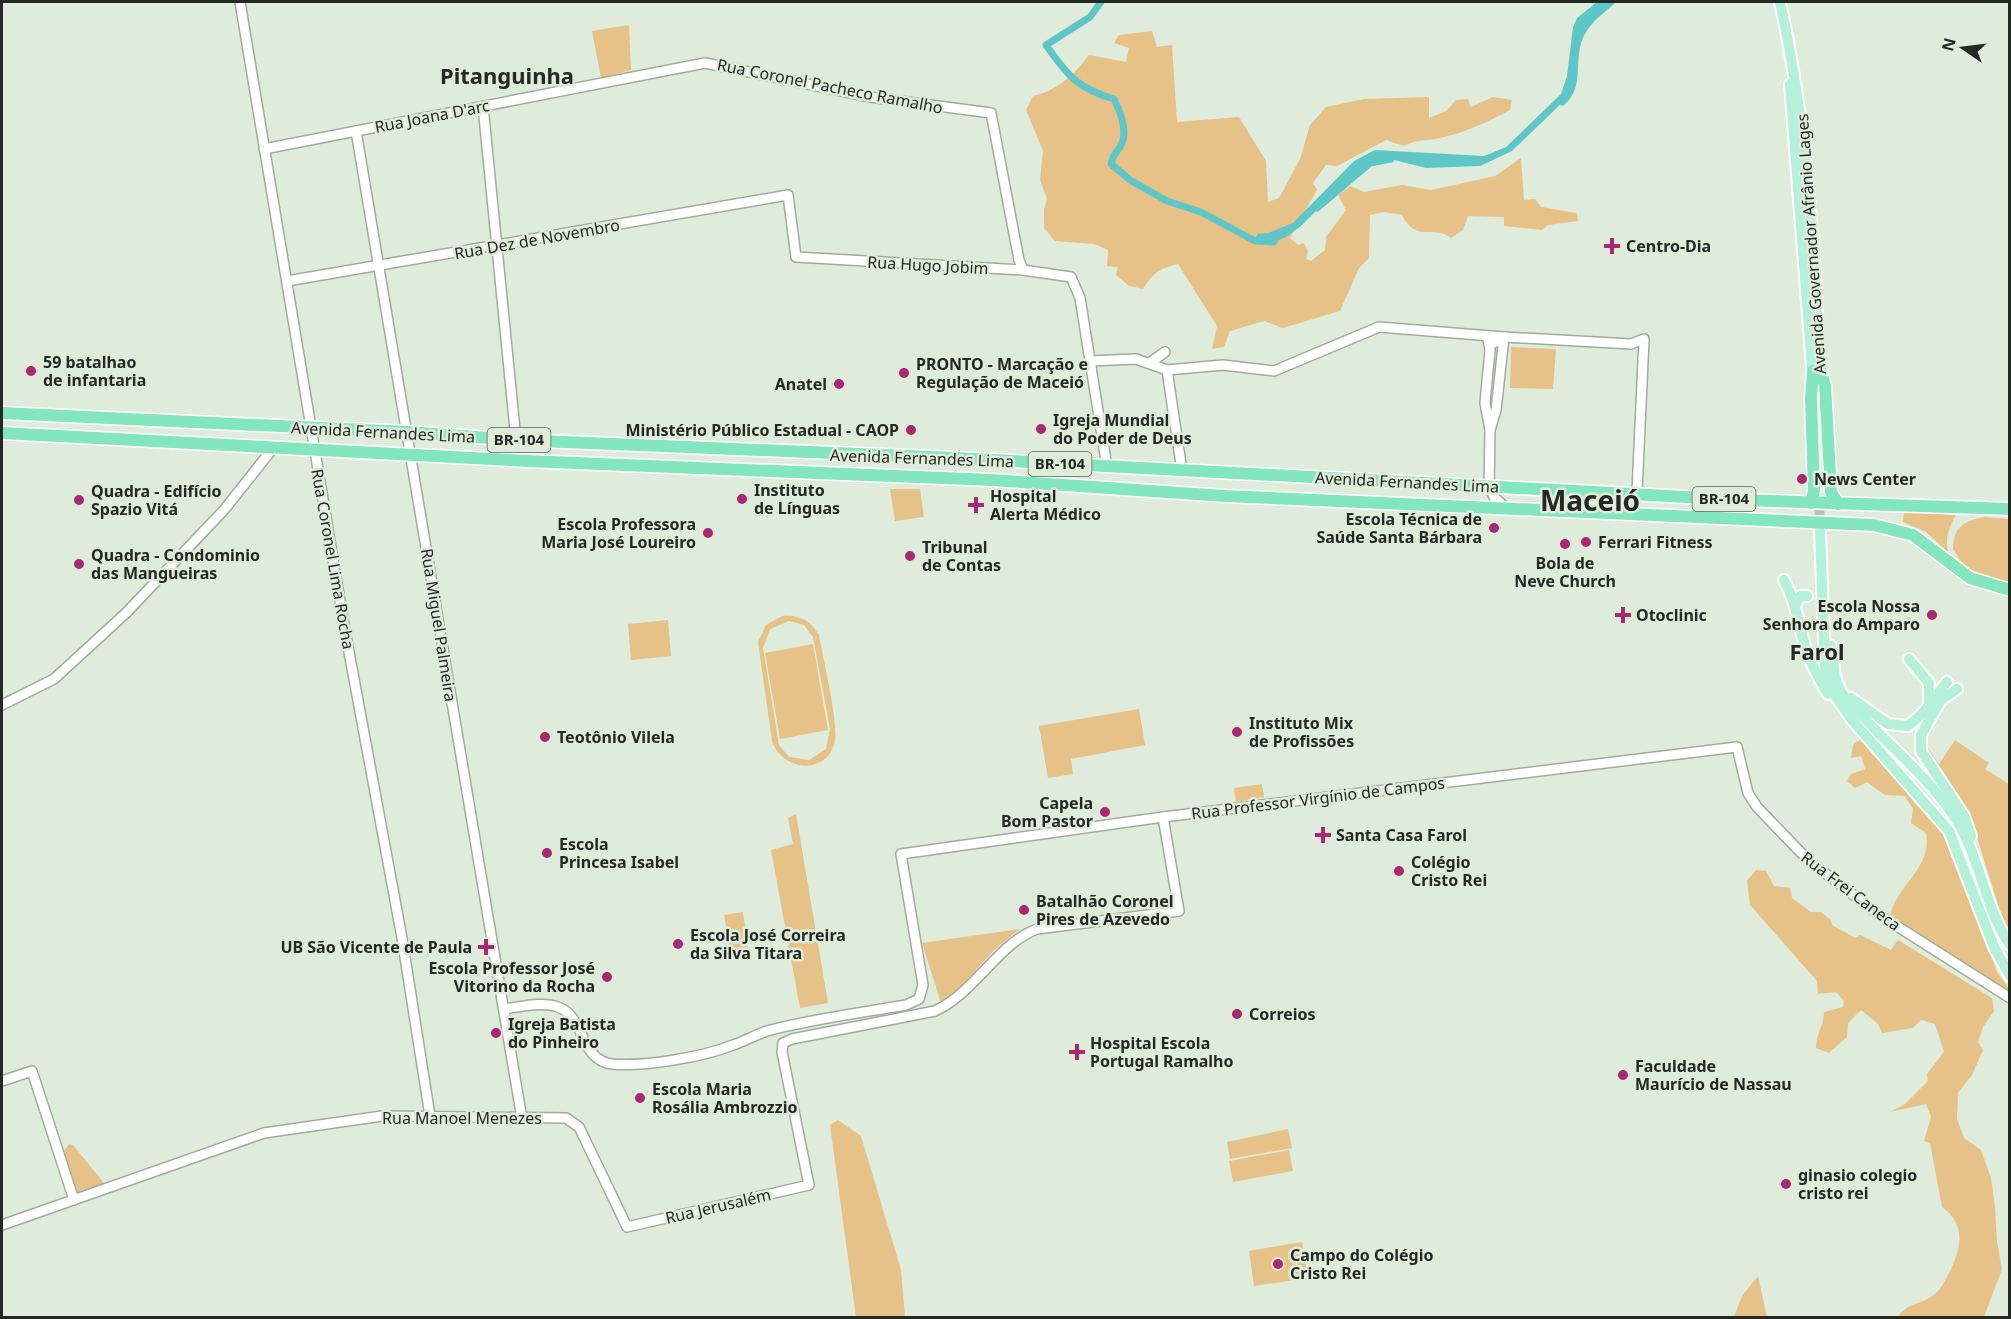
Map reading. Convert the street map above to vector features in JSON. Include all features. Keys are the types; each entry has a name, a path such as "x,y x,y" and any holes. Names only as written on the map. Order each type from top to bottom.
{"highway":[{"path":"1811,502 1814,494 1810,398 1816,370"},
{"path":"1816,370 1825,385 1831,492 1838,504"},
{"name":"Avenida Fernandes Lima","path":"2,413 108,420 407,432 516,440 955,458 1879,506 2010,509"},
{"path":"88,437 108,420 129,439"},
{"name":"Avenida Fernandes Lima","path":"2,433 980,479 1224,496 1874,525 1913,535 1970,578 2010,590"}],"main road":[{"name":"Avenida Governador Afrânio Lages","path":"1775,2 1793,105 1804,260 1816,370"},
{"name":"Avenida Governador Afrânio Lages","path":"1780,2 1801,104 1815,280 1816,370 1822,488"},
{"path":"1804,260 1810,276 1815,280"},
{"path":"1852,721 1832,690 1825,668 1823,530 1832,662 1841,692 1950,810 1960,825 1999,925 2010,945"},
{"path":"1784,580 1796,604 1806,650 1830,697 1949,831 1994,947 2010,976"},
{"path":"1796,604 1800,596 1807,596"},
{"path":"1909,659 1929,682 1929,704"},
{"path":"1841,692 1888,724 1901,727 1915,723 1947,682"},
{"path":"1957,689 1941,700 1927,724 1921,735 1921,751 1964,816 1974,846 1978,868"}],"street":[{"name":"Rua Coronel Lima Rocha","path":"240,2 372,786 402,938 430,1116"},
{"name":"Rua Joana D'arc","path":"264,148 705,63"},
{"name":"Rua Coronel Pacheco Ramalho","path":"705,63 927,107 991,113 1019,260 1018,270"},
{"path":"483,106 499,246 516,440"},
{"name":"Rua Miguel Palmeira","path":"356,131 522,1119"},
{"name":"Rua Dez de Novembro","path":"287,281 788,195 796,257"},
{"name":"Rua Hugo Jobim","path":"796,257 1018,270 1071,277 1077,286 1090,361"},
{"path":"1107,467 1090,361 1130,359 1151,363 1167,370 1223,365 1266,371 1281,369 1366,330 1378,327 1631,344 1644,339 1637,492"},
{"path":"1484,335 1490,345 1485,403 1490,430 1489,486 1494,497 1505,507"},
{"path":"1490,345 1504,337"},
{"path":"1490,430 1496,410 1504,337"},
{"path":"1631,344 1643,351"},
{"path":"1151,363 1166,352"},
{"path":"1167,370 1182,471"},
{"path":"2,705 54,679 140,600 224,510 274,447"},
{"name":"Rua Professor Virgínio de Campos","path":"504,1009 536,1005 561,1008 572,1017 588,1049 596,1057 610,1064 684,1058 732,1046 770,1030 906,1005 920,999 923,985 901,854 1163,818 1737,747"},
{"name":"Rua Frei Caneca","path":"1737,747 1748,793 1757,807 1808,860 1878,915 2010,998"},
{"name":"Rua Jerusalém","path":"627,1227 808,1185 782,1052 783,1043 792,1039 931,1011 961,996 1028,933 1037,929 1179,911 1163,818"},
{"path":"2,1081 32,1071 74,1200"},
{"name":"Rua Manoel Menezes","path":"2,1225 114,1187 227,1144 264,1133 382,1116 430,1116 522,1119 556,1117 571,1120 579,1127 627,1227"}],"shaded area":[{"path":"629,25 631,70 601,78 592,31"},
{"path":"1152,31 1157,47 1172,45 1177,122 1239,117 1266,161 1268,202 1279,198 1300,159 1310,125 1326,107 1364,99 1429,97 1429,118 1446,111 1456,100 1468,99 1471,107 1493,97 1512,100 1510,110 1464,131 1404,146 1386,140 1337,166 1326,165 1313,183 1317,190 1290,238 1298,245 1304,243 1308,251 1306,259 1311,261 1325,250 1326,237 1346,210 1338,195 1351,186 1364,192 1402,185 1431,190 1495,176 1521,158 1524,200 1535,199 1541,207 1577,213 1578,221 1548,225 1542,230 1504,226 1504,217 1468,216 1463,230 1451,238 1445,234 1413,229 1402,215 1384,212 1370,215 1369,258 1359,268 1340,311 1283,328 1264,321 1230,331 1224,347 1212,349 1217,326 1178,264 1158,272 1143,289 1129,286 1116,275 1118,267 1107,266 1108,250 1094,244 1055,241 1044,228 1044,209 1047,199 1040,180 1043,151 1026,110 1033,96 1065,81 1089,55 1126,62 1129,48 1114,43 1119,35"},
{"path":"1511,347 1556,349 1553,389 1510,388"},
{"path":"890,489 920,489 924,517 895,521"},
{"path":"1904,512 1956,515 1948,532 1948,552 1926,532 1903,522"},
{"path":"1984,517 2009,519 2009,584 1965,568 1953,549 1955,535 1961,526 1971,520"},
{"path":"782,616 794,616 808,622 819,635 832,704 835,740 831,752 824,760 815,764 805,766 785,759 777,751 772,741 758,642 766,625","holes":["789,621 804,625 813,637 830,729 826,749 809,760 789,757 779,745 763,648 770,629"]},
{"path":"668,620 671,656 631,660 628,624"},
{"path":"813,644 828,730 780,739 765,653"},
{"path":"1139,709 1145,745 1071,759 1073,774 1048,778 1039,726"},
{"path":"1861,739 1931,815 1953,850 1997,972 2009,989 2009,993 1890,917 1893,906 1924,857 1927,845 1926,833 1911,823 1913,809 1905,796 1885,795 1867,782 1855,788 1847,781 1851,774 1865,769 1861,756 1851,758 1853,745"},
{"path":"1955,740 1989,763 1985,769 2009,784 2009,931 2003,921 1971,818 1959,796 1929,754 1928,748 1939,764"},
{"path":"1262,784 1264,797 1236,802 1234,788"},
{"path":"796,814 828,1003 800,1008 771,850 793,844 788,818"},
{"path":"1756,870 1766,871 1774,886 1790,888 1792,898 1811,912 1821,912 1831,920 1832,925 1855,938 1860,935 1891,950 1898,940 1992,998 1994,1011 1983,1027 1978,1042 1983,1050 1972,1075 1958,1093 1957,1119 1964,1138 1981,1150 1991,1178 1995,1207 1997,1242 2002,1269 1984,1317 1897,1317 1907,1308 1927,1299 1937,1291 1949,1273 1959,1246 1958,1229 1955,1222 1942,1207 1930,1143 1924,1141 1931,1117 1926,1104 1890,1112 1905,1104 1928,1081 1927,1074 1944,1052 1935,1024 1921,1020 1913,1028 1882,1033 1878,1024 1861,1010 1848,1023 1847,1037 1829,1053 1816,1048 1824,1012 1843,1007 1844,1001 1836,992 1818,994 1817,981 1750,905 1747,881"},
{"path":"743,912 748,949 730,951 724,915"},
{"path":"1020,929 994,950 951,998 941,1003 922,943"},
{"path":"838,1120 861,1136 901,1270 905,1317 856,1317 830,1125"},
{"path":"1288,1129 1292,1148 1230,1159 1227,1142"},
{"path":"69,1144 73,1145 108,1188 80,1200 64,1151"},
{"path":"1289,1150 1293,1171 1233,1182 1229,1161"},
{"name":"Campo do Colégio Cristo Rei","path":"1302,1242 1308,1278 1254,1286 1249,1251"},
{"path":"1758,1276 1767,1317 1734,1317 1742,1296"}],"water":[{"path":"1597,2 1611,2 1594,17 1580,35 1575,50 1573,80 1568,97 1512,151 1480,166 1426,168 1386,158 1370,163 1351,176 1301,226 1286,237 1274,242 1255,241 1257,234 1268,233 1293,223 1354,161 1375,150 1484,156 1506,147 1561,94 1567,76 1573,27 1577,18"}],"waterway":[{"path":"1101,2 1090,17 1046,45 1074,80 1091,91 1114,99 1121,117 1124,136 1111,164 1130,180 1167,201 1201,212 1255,241 1274,242 1276,236"},
{"path":"1562,102 1572,88 1575,53 1580,36 1590,21 1611,2"},
{"path":"1317,208 1370,163 1391,159"}],"tunnel":[{"path":"1819,495 1820,530"}],"place":[{"name":"Centro-Dia","path":"1612,246"},
{"name":"59 batalhao de infantaria","path":"31,371"},
{"name":"PRONTO - Marcação e Regulação de Maceió","path":"904,373"},
{"name":"Anatel","path":"839,384"},
{"name":"Igreja Mundial do Poder de Deus","path":"1041,429"},
{"name":"Ministério Público Estadual - CAOP","path":"911,430"},
{"name":"News Center","path":"1802,479"},
{"name":"Instituto de Línguas","path":"742,499"},
{"name":"Quadra - Edifício Spazio Vitá","path":"79,500"},
{"name":"Hospital Alerta Médico","path":"976,505"},
{"name":"Escola Técnica de Saúde Santa Bárbara","path":"1494,528"},
{"name":"Escola Professora Maria José Loureiro","path":"708,533"},
{"name":"Ferrari Fitness","path":"1586,542"},
{"name":"Bola de Neve Church","path":"1565,544"},
{"name":"Tribunal de Contas","path":"910,556"},
{"name":"Quadra - Condominio das Mangueiras","path":"79,564"},
{"name":"Otoclinic","path":"1623,615"},
{"name":"Escola Nossa Senhora do Amparo","path":"1932,615"},
{"name":"Instituto Mix de Profissões","path":"1237,732"},
{"name":"Teotônio Vilela","path":"545,737"},
{"name":"Capela Bom Pastor","path":"1105,812"},
{"name":"Santa Casa Farol","path":"1323,835"},
{"name":"Escola Princesa Isabel","path":"547,853"},
{"name":"Colégio Cristo Rei","path":"1399,871"},
{"name":"Batalhão Coronel Pires de Azevedo","path":"1024,910"},
{"name":"Escola José Correira da Silva Titara","path":"678,944"},
{"name":"UB São Vicente de Paula","path":"486,947"},
{"name":"Escola Professor José Vitorino da Rocha","path":"607,977"},
{"name":"Correios","path":"1237,1014"},
{"name":"Igreja Batista do Pinheiro","path":"496,1033"},
{"name":"Hospital Escola Portugal Ramalho","path":"1077,1052"},
{"name":"Faculdade Maurício de Nassau","path":"1623,1075"},
{"name":"Escola Maria Rosália Ambrozzio","path":"640,1098"},
{"name":"ginasio colegio cristo rei","path":"1786,1184"},
{"name":"Campo do Colégio Cristo Rei","path":"1278,1264"}],"district":[{"name":"Pitanguinha","path":"507,76"},
{"name":"Maceió","path":"1590,501"},
{"name":"Farol","path":"1817,652"}]}
